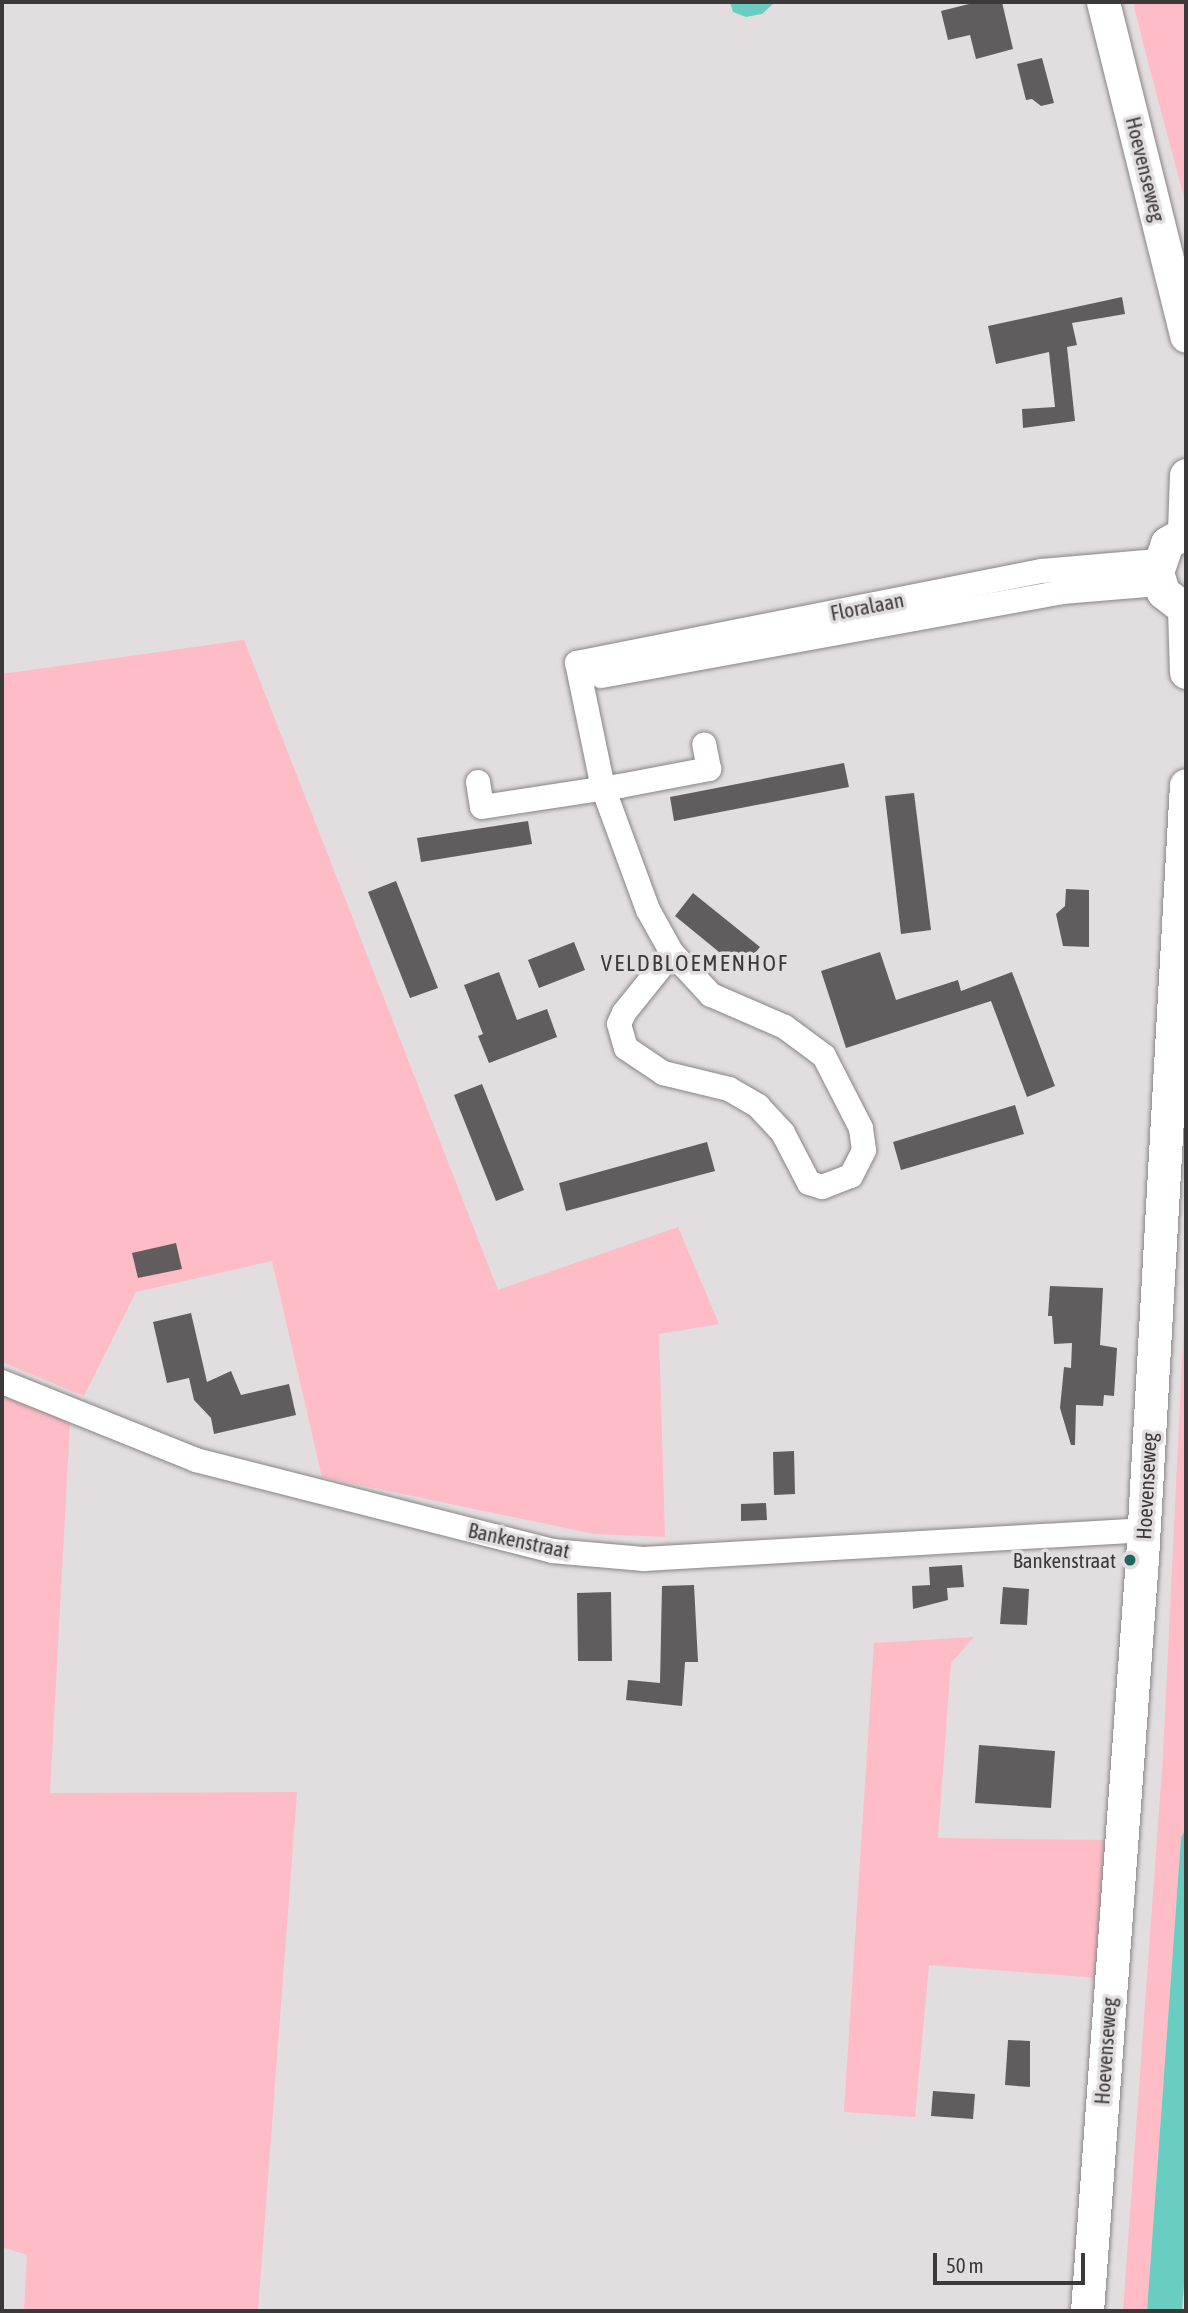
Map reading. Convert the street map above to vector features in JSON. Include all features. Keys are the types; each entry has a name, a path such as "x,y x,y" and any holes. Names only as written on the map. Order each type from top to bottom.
{"main road":[{"name":"Hoevenseweg","path":"1103,2 1186,336"},
{"path":"1186,475 1185,532 1167,543 1158,572 1169,600 1185,609 1186,672"},
{"name":"Hoevenseweg","path":"1087,2311 1143,1531 1186,785"}],"street":[{"name":"Floralaan","path":"603,788 578,671 1042,571 1158,572"},
{"path":"478,782 482,807 603,788 709,769 704,744"},
{"path":"603,788 630,869 672,953 711,995 785,1027 824,1056 861,1128 864,1150 851,1175 822,1187 809,1183 783,1133 758,1106 729,1089 663,1073 626,1048 619,1024 624,1013 672,953"},
{"name":"Bankenstraat","path":"2,1381 196,1460 552,1551 644,1559 1143,1531"}],"shaded area":[{"path":"730,2 775,2 762,14 746,17 733,12"},
{"path":"1133,2 1186,2 1186,205 1148,62"},
{"path":"244,640 498,1290 678,1227 719,1324 659,1334 665,1537 594,1534 322,1477 272,1261 136,1292 84,1396 2,1362 2,674"},
{"path":"1186,1280 1186,1828 1181,1838 1147,2311 1123,2311 1163,1755"},
{"path":"2,1394 70,1423 50,1793 297,1792 258,2311 24,2311 27,2255 2,2247"},
{"path":"974,1637 951,1663 938,1838 1109,1840 1099,1978 929,1965 915,2117 844,2112 874,1643"},
{"path":"1186,1828 1186,2259 1182,2311 1147,2311 1181,1838"}],"building":[{"path":"977,2 1002,2 1013,49 976,59 970,35 948,40 941,11"},
{"path":"1042,58 1054,103 1041,106 1032,99 1026,100 1017,64"},
{"path":"1122,297 1125,314 1072,323 1077,345 1067,347 1075,421 1023,428 1022,409 1055,407 1049,352 996,364 988,326"},
{"path":"844,763 849,787 674,821 670,797"},
{"path":"914,793 931,930 901,934 885,796"},
{"path":"528,821 532,844 421,862 417,838"},
{"path":"396,881 438,988 410,998 368,892"},
{"path":"1066,889 1089,890 1089,947 1063,946 1056,914 1065,906"},
{"path":"693,893 760,947 741,970 675,916"},
{"path":"574,942 585,970 539,988 528,960"},
{"path":"880,952 896,1000 958,980 961,991 1012,972 1055,1086 1027,1097 991,1001 846,1048 821,971"},
{"path":"499,972 517,1020 547,1009 557,1037 489,1063 478,1036 483,1034 464,985"},
{"path":"482,1084 524,1190 496,1201 454,1095"},
{"path":"1015,1105 1024,1134 901,1170 893,1142"},
{"path":"707,1142 715,1171 566,1211 559,1183"},
{"path":"176,1243 182,1269 138,1278 132,1253"},
{"path":"1050,1286 1103,1288 1100,1345 1117,1348 1114,1396 1104,1395 1103,1406 1076,1405 1075,1445 1071,1445 1060,1408 1064,1367 1071,1368 1072,1343 1054,1344 1052,1316 1048,1316"},
{"path":"191,1313 207,1382 231,1371 241,1395 289,1384 296,1415 214,1434 211,1418 194,1400 189,1378 167,1383 153,1322"},
{"path":"794,1451 795,1494 774,1495 773,1452"},
{"path":"766,1503 767,1520 741,1521 741,1504"},
{"path":"962,1565 964,1587 947,1588 948,1600 913,1609 912,1586 930,1585 929,1567"},
{"path":"694,1585 698,1662 685,1662 682,1706 626,1700 628,1680 660,1683 662,1586"},
{"path":"1003,1587 1029,1589 1027,1625 1000,1624"},
{"path":"611,1592 612,1661 578,1661 577,1593"},
{"path":"979,1745 1055,1751 1051,1808 975,1803"},
{"path":"1008,2040 1030,2041 1030,2087 1005,2085"},
{"path":"933,2091 975,2094 973,2119 931,2116"}],"place":[{"name":"Bankenstraat","path":"1130,1560"}],"district":[{"name":"VELDBLOEMENHOF","path":"695,963"}]}
